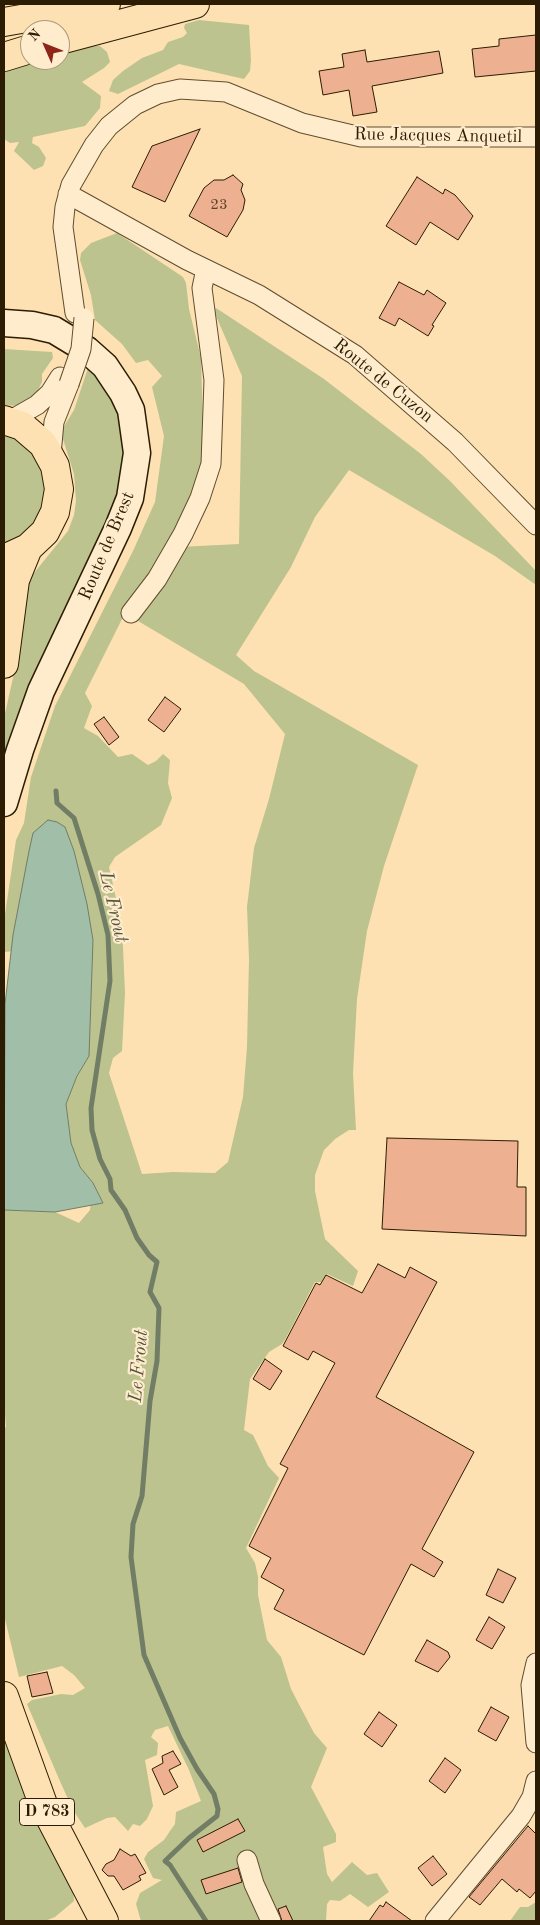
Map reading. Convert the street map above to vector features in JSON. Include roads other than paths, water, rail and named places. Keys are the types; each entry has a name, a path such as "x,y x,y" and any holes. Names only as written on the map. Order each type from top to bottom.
{"main road":[{"path":"4,22 106,4"},
{"path":"70,37 195,4"},
{"path":"4,57 20,52"},
{"name":"Route de Brest","path":"4,323 32,325 54,330 87,350 105,366 123,393 131,410 138,453 130,498 118,528 41,691 4,803"},
{"path":"4,664 15,580 16,554 45,532 55,512 59,489 56,466 51,456 33,434 6,420"},
{"name":"D 783","path":"4,1696 43,1804 104,1921"}],"street":[{"name":"Rue Jacques Anquetil","path":"68,194 82,164 108,126 145,99 180,89 226,92 302,123 360,137 536,137"},
{"path":"51,456 51,431 80,316 68,265 63,227 68,194"},
{"name":"Route de Cuzon","path":"68,194 206,269 259,295 355,355 455,442 536,525"},
{"path":"130,613 157,579 183,534 200,498 209,472 213,448 214,380 202,288 206,269"},
{"path":"6,420 37,405 64,380"},
{"path":"536,1663 531,1685 536,1743"},
{"path":"435,1921 521,1816 532,1796 536,1781"},
{"path":"247,1860 252,1878 271,1921"}],"waterway":[{"name":"Le Frout","path":"56,791 57,803 74,818 98,894 108,935 110,981 91,1108 92,1130 100,1159 110,1179 111,1190 125,1210 137,1238 149,1255 157,1262 150,1292 159,1308 157,1361 150,1401 142,1496 133,1524 131,1557 144,1655 180,1738 197,1769 214,1794 218,1809 217,1816 189,1838 165,1861 170,1865 206,1921"}]}
